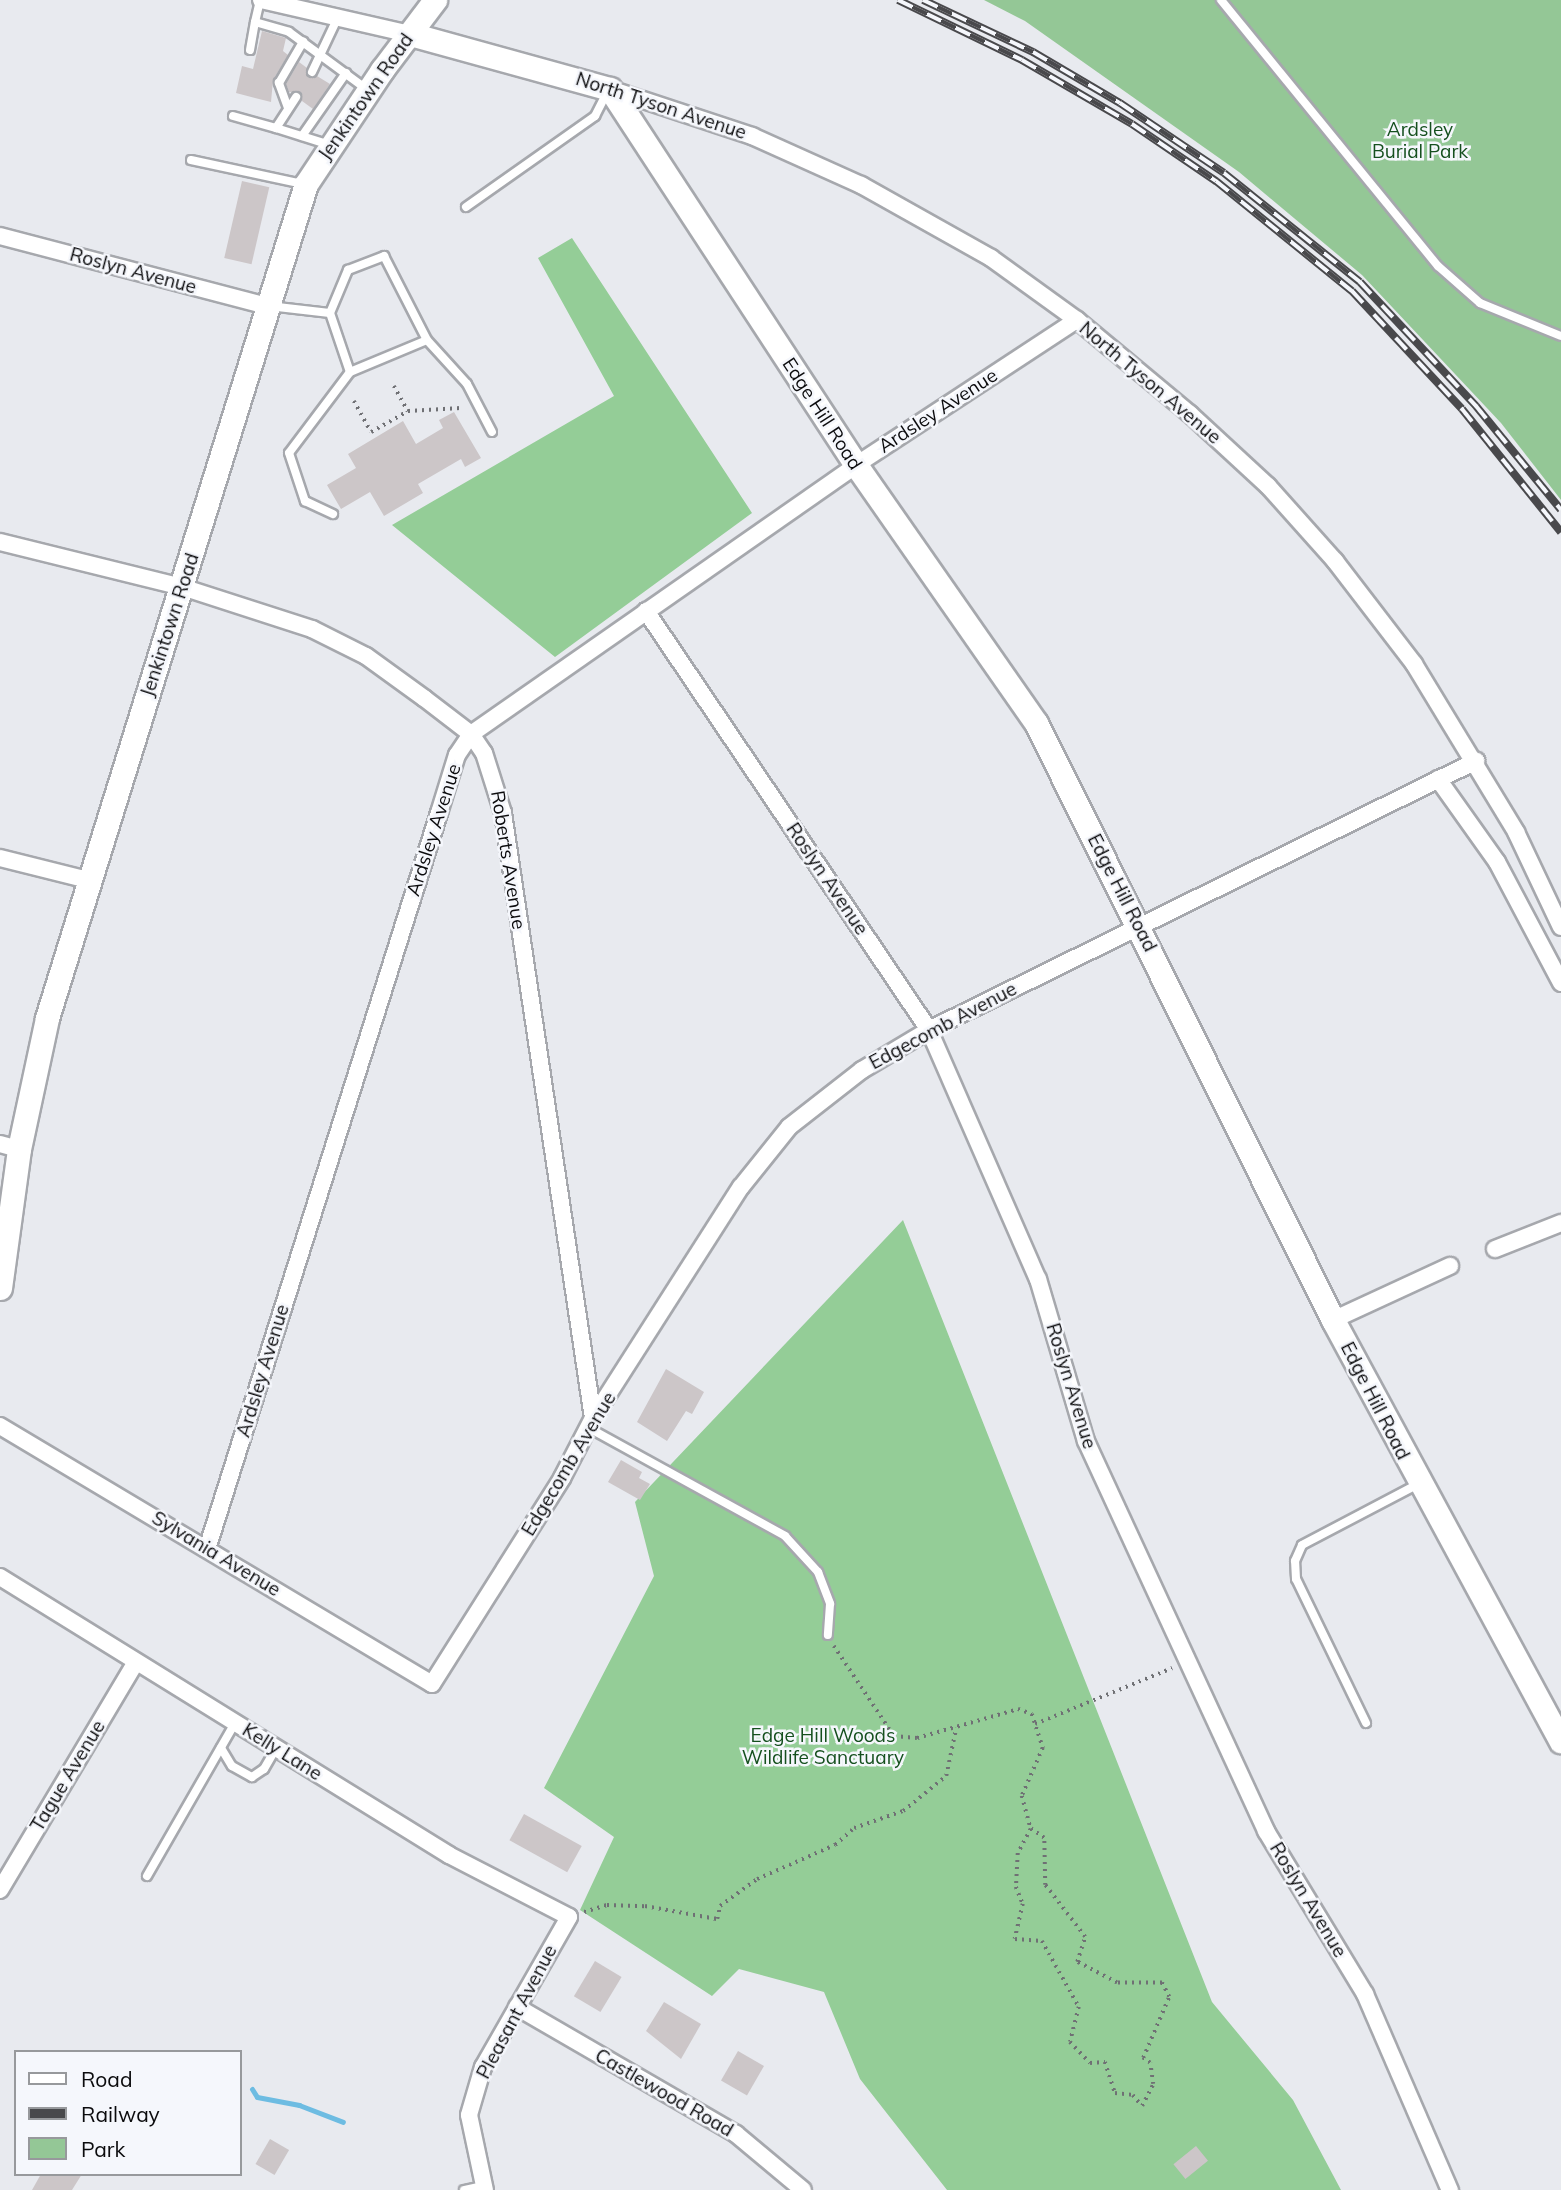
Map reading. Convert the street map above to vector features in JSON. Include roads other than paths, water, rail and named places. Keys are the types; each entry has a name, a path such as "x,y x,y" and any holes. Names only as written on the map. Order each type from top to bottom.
{"street":[{"path":"260,0 410,34"},
{"name":"Jenkintown Road","path":"0,1288 9,1147 88,880 182,587 306,184 368,90 435,0"},
{"name":"North Tyson Avenue","path":"410,34 545,69 752,136 861,185 991,258 1077,320 1268,486 1335,561 1414,664 1476,761 1561,927"},
{"name":"Edge Hill Road","path":"610,89 856,465 1036,723 1140,925 1333,1320 1418,1484 1558,1726"},
{"name":"Roslyn Avenue","path":"0,236 267,306"},
{"name":"Ardsley Avenue","path":"207,1549 442,801 457,755 471,734 856,465 1077,320"},
{"name":"Roberts Avenue","path":"0,542 261,609 366,656 471,734 487,758 503,813 590,1422"},
{"name":"Roslyn Avenue","path":"646,611 929,1030 1038,1279 1091,1454 1266,1831 1365,1994 1450,2190"},
{"name":"Edgecomb Avenue","path":"432,1684 562,1478 590,1422 643,1346 741,1187 789,1126 862,1070 929,1030 1476,761"},
{"path":"1437,779 1497,862 1561,984"},
{"path":"0,858 88,880"},
{"path":"1495,1249 1561,1223"},
{"path":"1333,1320 1450,1266"},
{"name":"Sylvania Avenue","path":"0,1426 432,1684"},
{"name":"Kelly Lane","path":"0,1577 449,1855 569,1917"},
{"name":"Tague Avenue","path":"0,1890 136,1662"},
{"name":"Pleasant Avenue","path":"484,2188 469,2115 483,2067 569,1917"},
{"name":"Castlewood Road","path":"517,2007 736,2134 803,2190"}],"lane":[{"path":"250,50 260,0"},
{"path":"1221,0 1438,266 1480,303 1561,336"},
{"path":"312,72 323,56 337,19"},
{"path":"255,22 289,32 368,90"},
{"path":"288,108 279,83 303,42"},
{"path":"302,136 346,74"},
{"path":"466,206 595,116 610,89"},
{"path":"276,128 296,97"},
{"path":"233,116 331,145"},
{"path":"191,160 306,184"},
{"path":"351,372 330,313 348,270 384,256 427,340 467,384 492,432"},
{"path":"267,306 330,313"},
{"path":"333,514 305,501 289,453 351,372 427,340"},
{"path":"590,1422 785,1536 818,1572 830,1604 828,1635"},
{"path":"1366,1723 1296,1579 1295,1561 1302,1545 1418,1484"},
{"path":"147,1876 234,1723"},
{"path":"221,1748 232,1766 252,1777 264,1769 276,1748"},
{"path":"464,2190 484,2188"}],"waterway":[{"path":"252,2089 257,2097 299,2105 343,2122"}],"railway":[{"path":"898,0 1022,60 1132,124 1216,181 1352,291 1462,409 1561,532"},
{"path":"923,0 1033,52 1120,103 1224,173 1360,282 1476,406 1561,510"}],"park label":[{"name":"Ardsley Burial Park","path":"1420,141"},
{"name":"Edge Hill Woods Wildlife Sanctuary","path":"823,1747"}]}
